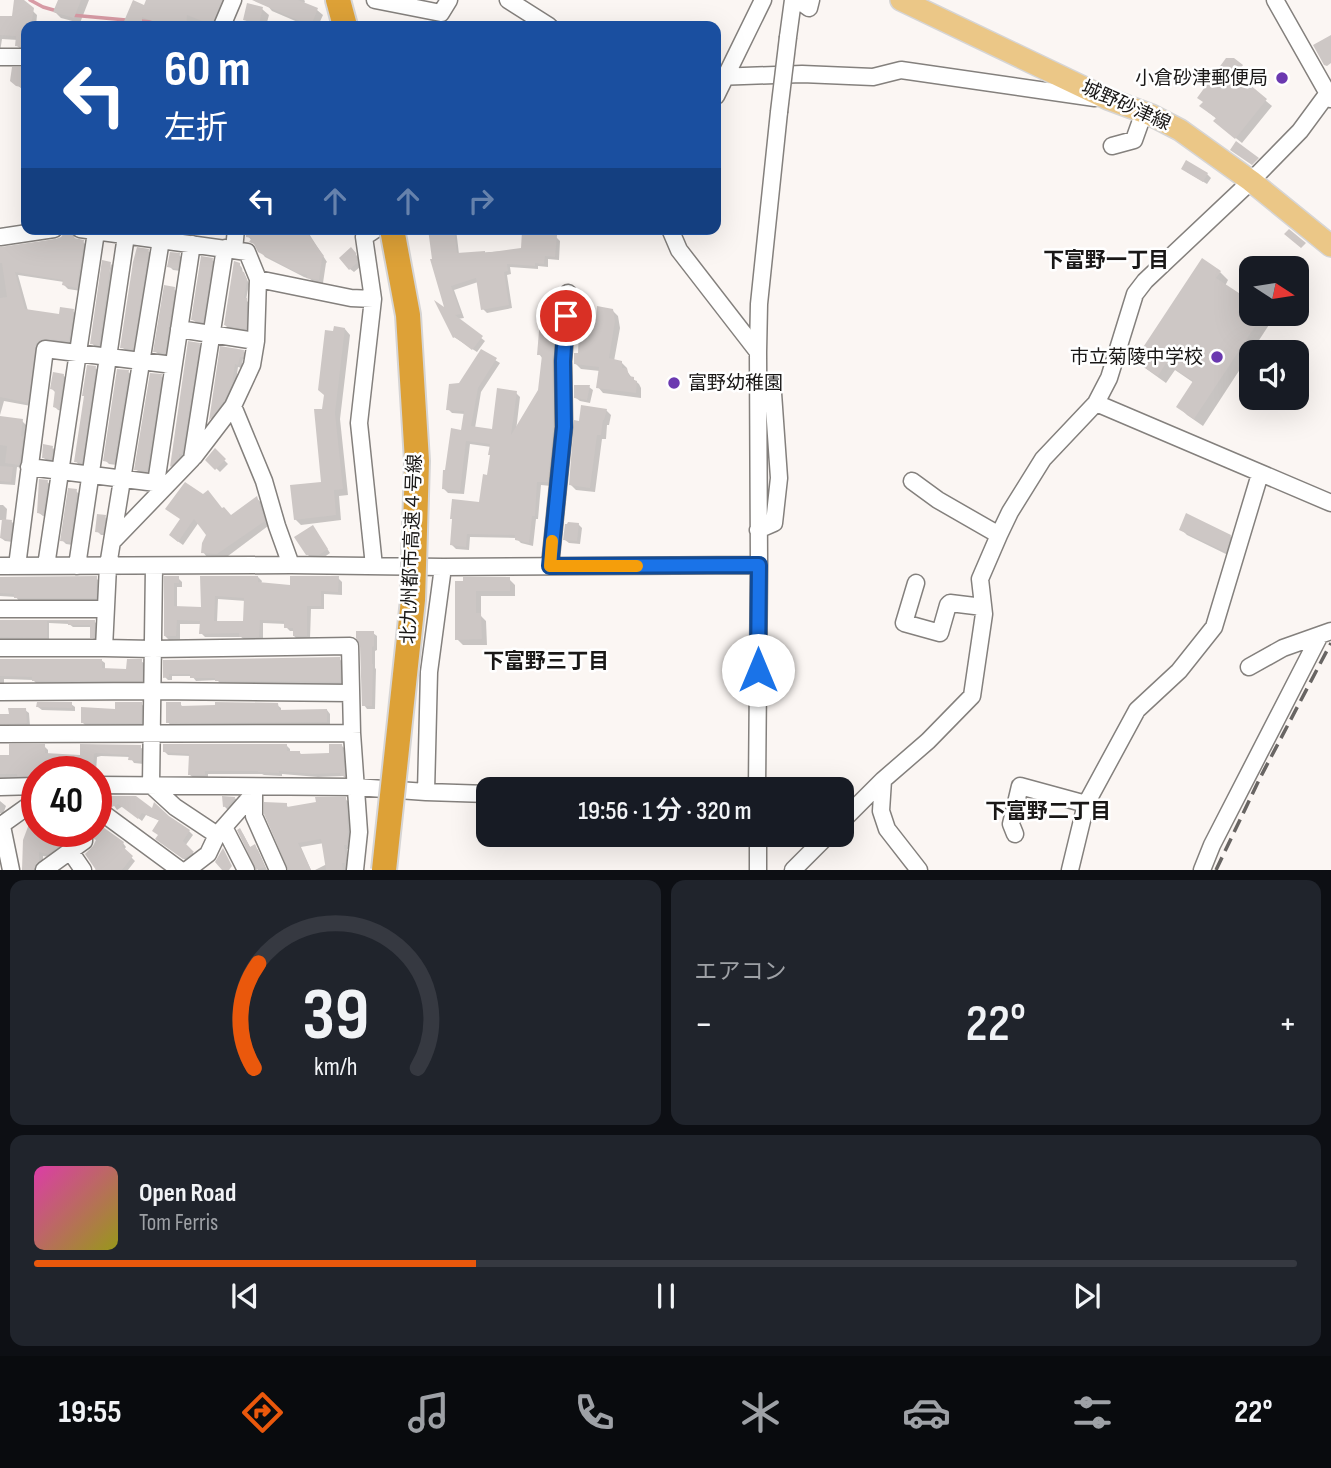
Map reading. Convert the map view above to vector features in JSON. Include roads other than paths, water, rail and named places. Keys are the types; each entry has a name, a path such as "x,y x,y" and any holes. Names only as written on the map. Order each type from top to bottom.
{"highway":[{"path":"325,0 330,21"},
{"path":"338,0 344,21"},
{"name":"北九州都市高速４号線","path":"369,870 395,629 401,524 398,388 392,316 378,235"},
{"name":"北九州都市高速４号線","path":"384,870 413,600 417,461 408,315 394,235"}],"main road":[{"name":"城野砂津線","path":"910,2 1108,99 1144,112 1180,130 1251,181 1331,246"}],"street":[{"path":"224,21 233,0"},
{"path":"375,0 441,13 449,0"},
{"path":"508,0 541,21"},
{"path":"721,75 763,0"},
{"path":"757,777 760,304 779,112 795,0 809,8 811,0"},
{"path":"854,809 928,741 971,696 984,614 980,579 1010,512 1043,459 1096,403 1109,378 1135,294 1145,281 1300,131 1328,85 1275,0"},
{"path":"0,57 21,57"},
{"path":"721,77 802,74 873,77 901,70 1108,99"},
{"path":"1112,146 1134,139 1144,112"},
{"path":"0,237 21,234"},
{"path":"46,566 78,354 88,235"},
{"path":"77,566 126,235"},
{"path":"112,542 192,459 233,407 252,365 256,341 258,279 247,252 136,235"},
{"path":"192,459 211,335 234,235"},
{"path":"367,235 364,237 373,299 359,423 374,566"},
{"path":"673,235 679,250 758,352"},
{"path":"104,648 108,566 161,240"},
{"path":"29,467 156,483 192,244"},
{"path":"258,279 351,298 373,299"},
{"path":"550,566 564,427 563,361 568,293"},
{"path":"179,329 256,341"},
{"path":"173,365 45,349 29,467 8,566 759,565"},
{"path":"1096,403 1331,503"},
{"path":"233,407 264,481 291,565"},
{"path":"1070,870 1086,804 1137,710 1179,671 1213,627 1260,474"},
{"path":"912,481 938,500 999,535"},
{"path":"154,567 151,785 175,807 221,831 246,870"},
{"path":"426,792 429,672 443,567"},
{"path":"916,583 904,623 940,633 950,603 983,607"},
{"path":"0,609 106,610"},
{"path":"1249,667 1283,648 1326,633"},
{"path":"1202,870 1212,845 1326,633"},
{"path":"0,648 350,646 352,733 359,832 355,870"},
{"path":"0,692 351,693"},
{"path":"0,734 352,733"},
{"path":"883,780 881,811 887,829 919,870"},
{"path":"112,785 254,790 356,787 476,794"},
{"path":"0,787 21,786"},
{"path":"1014,834 1011,824 1020,786 1086,804"},
{"path":"187,870 208,854 221,831 254,790"},
{"path":"254,790 254,816 278,870"},
{"path":"11,870 1,826 21,811"},
{"path":"112,820 180,870"},
{"path":"44,870 75,847"},
{"path":"758,847 758,870"},
{"path":"793,870 816,847"},
{"path":"69,851 83,870"}],"waterway":[{"path":"30,0 57,11"},
{"path":"71,15 126,20"}],"railway":[{"path":"1216,870 1260,778 1331,643"}],"place":[{"name":"小倉砂津郵便局","path":"1282,78"},
{"name":"市立菊陵中学校","path":"1217,357"},
{"name":"富野幼稚園","path":"674,383"}],"district":[{"name":"下富野一丁目","path":"1106,260"},
{"name":"下富野三丁目","path":"546,661"},
{"name":"下富野二丁目","path":"1048,811"}]}
